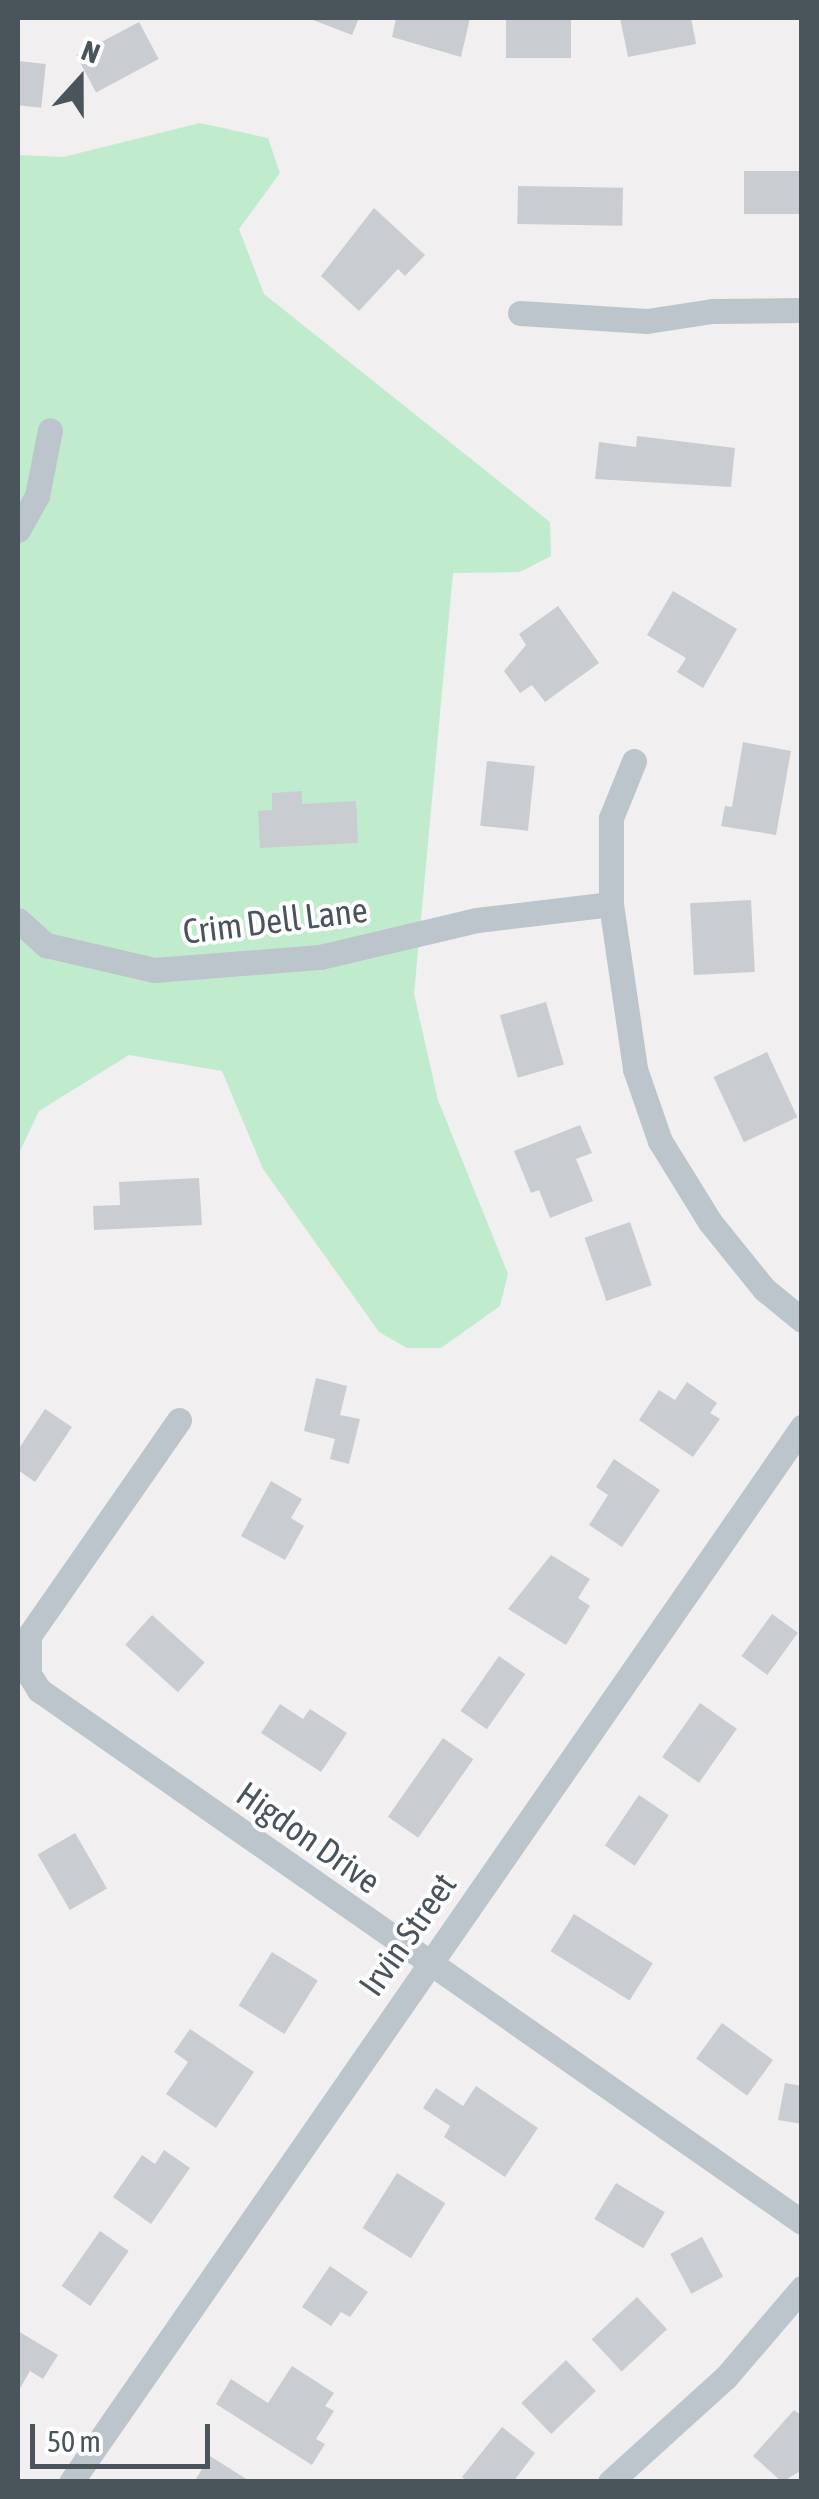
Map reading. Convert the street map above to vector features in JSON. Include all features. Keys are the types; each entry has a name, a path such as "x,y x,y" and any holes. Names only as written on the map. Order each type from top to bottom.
{"street":[{"path":"520,313 647,321 712,311 802,310"},
{"path":"18,530 38,496 50,430"},
{"path":"634,762 611,818 611,904 636,1069 660,1141 764,1289 802,1320"},
{"name":"Crim Dell Lane","path":"18,920 46,945 154,970 320,957 477,920 611,904"},
{"name":"Higdon Drive","path":"179,1420 30,1636 29,1674 39,1690 802,2222"},
{"name":"Irvin Street","path":"71,2482 802,1428"},
{"path":"610,2482 726,2376 802,2288"}],"green space":[{"path":"200,123 268,138 280,173 239,229 264,294 550,522 551,556 520,572 453,573 414,994 438,1100 508,1274 500,1306 441,1348 407,1348 379,1332 263,1169 222,1071 129,1055 39,1111 18,1155 18,155 63,157"}],"building":[{"path":"308,18 359,18 352,35"},
{"path":"396,18 470,18 461,57 392,37"},
{"path":"506,18 571,18 571,58 506,58"},
{"path":"620,18 691,18 696,44 628,57"},
{"path":"139,22 159,59 96,92 76,55"},
{"path":"18,61 46,64 41,108 18,105"},
{"path":"744,171 802,171 802,214 744,214"},
{"path":"518,186 623,188 622,226 517,224"},
{"path":"374,208 425,255 405,276 398,269 359,311 321,276"},
{"path":"637,436 735,448 731,487 595,479 599,442 636,447"},
{"path":"673,591 737,629 703,688 677,672 686,658 647,635"},
{"path":"558,606 599,663 545,702 532,685 520,693 504,671 526,645 519,634"},
{"path":"743,742 791,751 776,835 721,826 725,806 732,807"},
{"path":"487,761 535,766 528,831 480,826"},
{"path":"302,791 302,804 356,801 358,843 260,848 258,811 272,810 272,793"},
{"path":"751,900 755,972 694,975 690,903"},
{"path":"546,1002 564,1064 518,1078 500,1015"},
{"path":"767,1052 797,1117 744,1142 714,1077"},
{"path":"580,1125 592,1153 576,1159 593,1201 550,1218 539,1190 531,1193 514,1151"},
{"path":"199,1178 202,1225 94,1230 93,1206 120,1205 119,1182"},
{"path":"630,1222 652,1285 606,1301 585,1238"},
{"path":"316,1378 347,1386 340,1415 360,1419 349,1464 330,1459 335,1439 304,1431"},
{"path":"687,1382 717,1403 710,1413 720,1419 693,1457 639,1420 659,1390 675,1400"},
{"path":"45,1409 72,1427 35,1482 18,1470 18,1450"},
{"path":"614,1459 660,1490 622,1547 589,1525 608,1495 596,1487"},
{"path":"271,1481 302,1499 291,1518 304,1526 285,1560 241,1536"},
{"path":"551,1555 590,1579 578,1598 590,1606 566,1645 508,1609"},
{"path":"772,1614 798,1633 767,1675 741,1656"},
{"path":"152,1615 205,1663 178,1692 125,1645"},
{"path":"499,1656 525,1674 487,1729 461,1711"},
{"path":"700,1703 737,1729 699,1783 662,1757"},
{"path":"280,1704 303,1719 310,1709 347,1733 321,1772 261,1733"},
{"path":"443,1738 473,1759 418,1838 388,1817"},
{"path":"639,1795 669,1815 635,1866 605,1846"},
{"path":"75,1833 107,1888 70,1910 38,1854"},
{"path":"574,1914 653,1963 630,2001 551,1951"},
{"path":"272,1952 318,1981 284,2034 239,2005"},
{"path":"722,2023 773,2060 747,2096 696,2059"},
{"path":"190,2029 254,2072 216,2128 166,2094 188,2062 174,2052"},
{"path":"785,2083 802,2086 802,2124 778,2120"},
{"path":"476,2086 538,2128 505,2177 444,2137 450,2126 423,2108 436,2088 463,2106"},
{"path":"164,2150 190,2168 151,2224 113,2197 142,2155 155,2164"},
{"path":"397,2173 445,2203 411,2258 363,2228"},
{"path":"616,2183 665,2212 643,2248 594,2219"},
{"path":"100,2231 129,2251 90,2306 62,2286"},
{"path":"702,2237 723,2277 691,2294 670,2254"},
{"path":"330,2266 368,2292 350,2317 341,2312 331,2326 302,2307"},
{"path":"637,2297 667,2329 622,2371 592,2339"},
{"path":"18,2331 58,2355 43,2379 30,2371 18,2392"},
{"path":"566,2360 596,2391 551,2434 521,2403"},
{"path":"292,2366 334,2393 325,2406 334,2411 316,2439 325,2444 312,2465 216,2404 231,2379 268,2403"},
{"path":"794,2410 802,2416 802,2470 782,2482 753,2456"},
{"path":"502,2427 535,2453 513,2482 468,2482 462,2477"},
{"path":"210,2456 251,2482 194,2482"}]}
